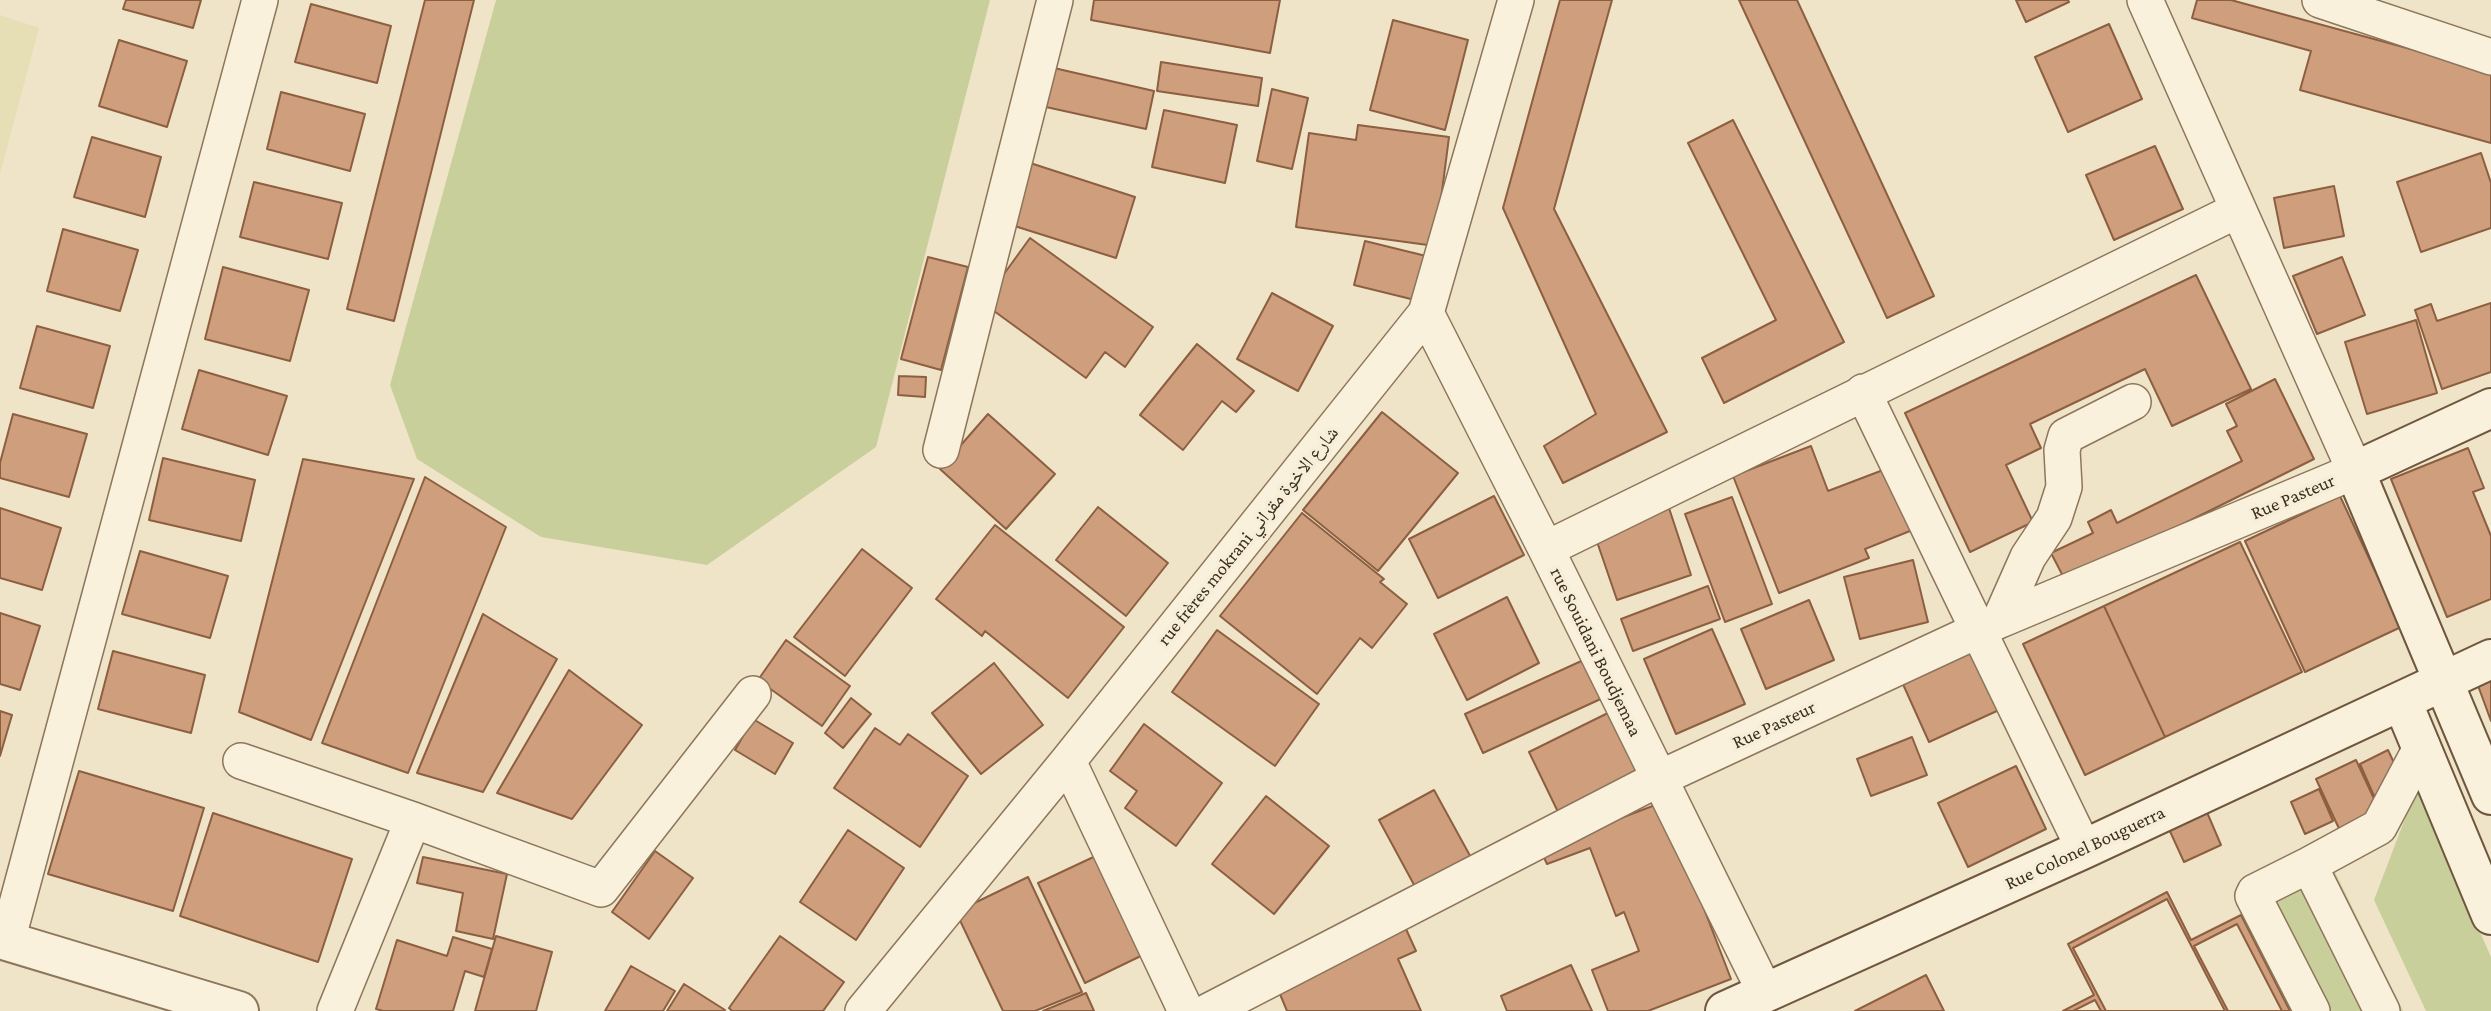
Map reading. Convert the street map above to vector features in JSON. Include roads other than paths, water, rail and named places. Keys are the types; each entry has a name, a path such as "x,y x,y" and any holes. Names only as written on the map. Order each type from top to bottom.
{"main road":[{"path":"2491,408 2355,471 2491,795"},
{"name":"Rue Colonel Bouguerra","path":"1725,1011 1769,1001 2084,849 2491,659"},
{"path":"2402,701 2491,915"},
{"path":"4,940 239,1011"}],"street":[{"path":"4,940 260,0"},
{"path":"941,450 1055,0"},
{"name":"rue frères mokrani شارع الاخوة مقراني","path":"863,1011 1068,761 1426,313 1516,0"},
{"path":"2145,0 2355,471"},
{"path":"2320,0 2491,57"},
{"path":"1546,549 2238,210"},
{"name":"rue Souidani Boudjemaa","path":"1426,313 1769,1001"},
{"path":"1863,392 1989,625 2084,849"},
{"path":"1989,625 2054,518 2064,488 2062,450 2066,436 2133,402"},
{"name":"Rue Pasteur","path":"1209,1011 1658,779 1989,625 2355,471"},
{"path":"241,761 601,889 753,694"},
{"path":"2312,1011 2253,897 2255,891 2309,866 2379,827 2422,746"},
{"path":"1068,761 1186,1011"},
{"path":"335,1011 413,820"},
{"path":"2309,866 2382,1011"}]}
